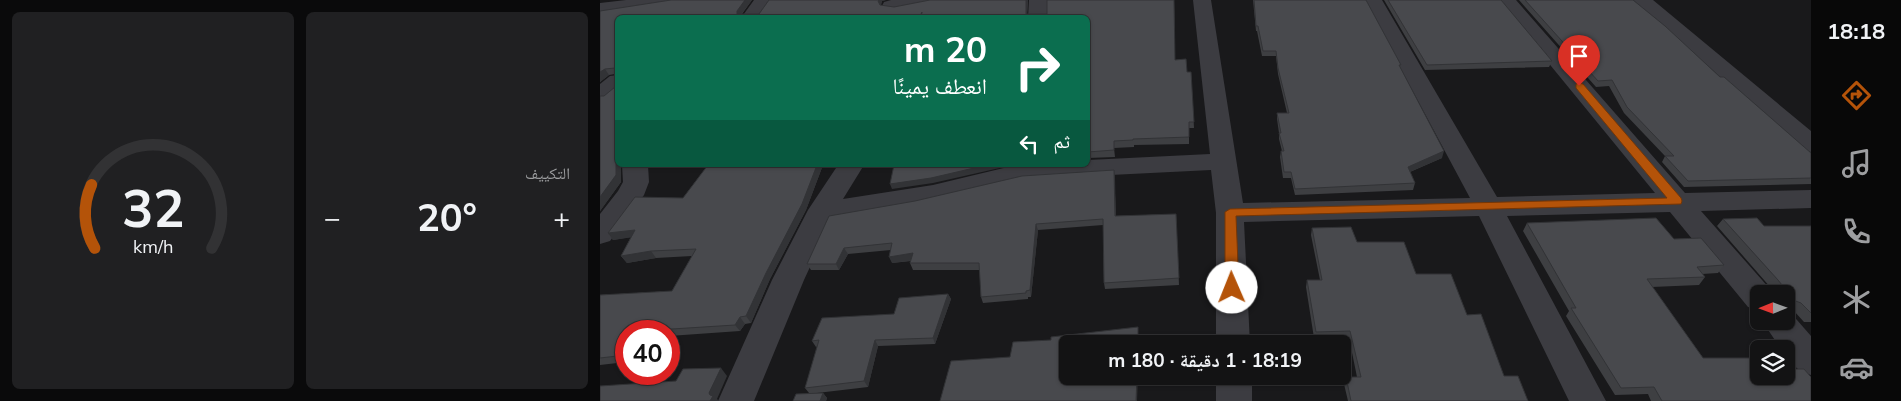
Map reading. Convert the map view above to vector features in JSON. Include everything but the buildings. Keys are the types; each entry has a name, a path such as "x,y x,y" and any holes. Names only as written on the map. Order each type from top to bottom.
{"street":[{"path":"600,9 668,0"},
{"path":"752,15 764,0"},
{"path":"877,15 893,3 926,0"},
{"path":"1036,15 1038,0"},
{"path":"1202,0 1230,212 1233,335"},
{"path":"1373,0 1488,206 1588,401"},
{"path":"1506,0 1750,287"},
{"path":"1642,0 1811,144"},
{"path":"600,95 615,84"},
{"path":"600,108 615,106"},
{"path":"1090,167 1223,162"},
{"path":"600,234 630,195 636,182 635,167"},
{"path":"736,401 788,280 822,210 850,167"},
{"path":"822,210 912,198 948,191 1004,175 1048,168 1077,167"},
{"path":"1230,212 1811,199"},
{"path":"1786,330 1811,360"},
{"path":"1234,385 1234,401"}],"route":[{"path":"1232,288 1230,212 1676,201 1579,86"}]}
